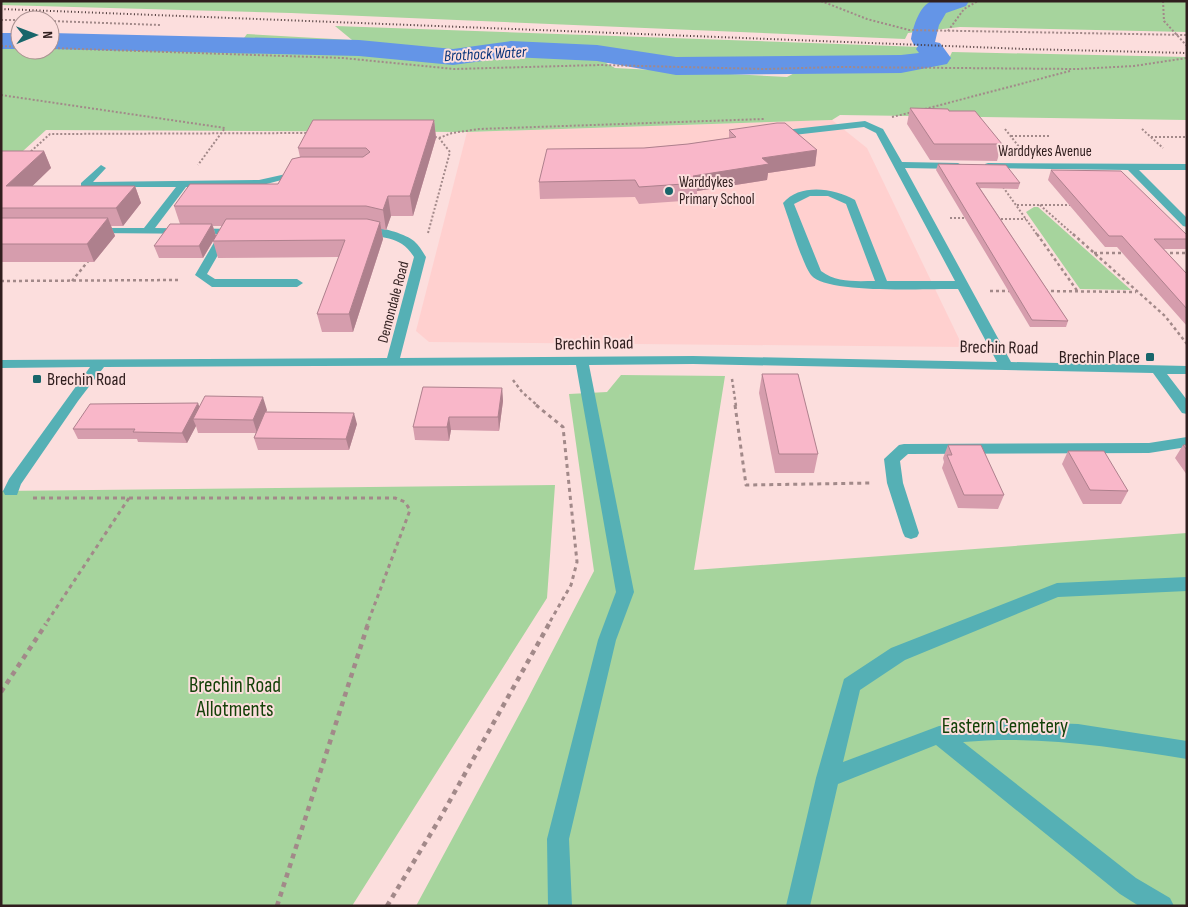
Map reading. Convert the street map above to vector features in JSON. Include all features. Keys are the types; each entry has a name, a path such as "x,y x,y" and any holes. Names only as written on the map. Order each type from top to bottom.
{"street":[{"path":"776,134 865,124 880,131 1006,366"},
{"name":"Warddykes Avenue","path":"899,165 1187,167"},
{"path":"1130,166 1187,224"},
{"path":"101,168 85,185 259,183 314,171"},
{"path":"147,231 183,184"},
{"path":"882,284 851,202 844,198 815,193 794,197 788,203 816,273 825,280 840,284 964,288"},
{"path":"84,231 255,231"},
{"path":"226,231 201,275 212,284 297,283"},
{"name":"Demondale Road","path":"351,231 370,231 400,236 414,245 420,257 392,363"},
{"name":"Brechin Road","path":"1,364 730,361 1187,370"},
{"path":"560,906 558,839 607,640 625,592 582,362"},
{"path":"11,490 73,398 100,364"},
{"path":"1158,369 1187,410"},
{"path":"911,533 895,483 892,459 904,449 1149,448 1187,442"},
{"path":"798,906 827,778 851,685 898,654 1057,590 1187,584"},
{"path":"827,778 939,735 994,730 1078,733 1187,750"},
{"path":"939,735 1128,886 1162,906"}],"path":[{"path":"821,1 908,30 1187,35"},
{"path":"948,31 960,11 967,5 978,1"},
{"path":"1163,1 1164,21 1187,46"},
{"path":"60,21 160,25"},
{"path":"60,48 343,58 454,70 600,65 765,69 858,67 1077,69 1134,66 1187,58"},
{"path":"865,124 1077,69"},
{"path":"1,95 225,128 183,184"},
{"path":"439,138 452,133 479,129 772,119"},
{"path":"1005,129 1021,149"},
{"path":"1142,129 1166,150"},
{"path":"24,157 50,134 311,133"},
{"path":"414,245 428,233 450,152 439,138 429,135"},
{"path":"1010,136 1050,136"},
{"path":"1151,137 1187,137"},
{"path":"988,166 1078,292"},
{"path":"1016,205 1079,205"},
{"path":"1040,205 1165,316 1187,344"},
{"path":"927,218 976,219"},
{"path":"996,219 1026,219"},
{"path":"72,281 113,231"},
{"path":"1094,253 1131,253"},
{"path":"1159,253 1187,253"},
{"path":"1,280 177,281 201,275"},
{"path":"964,288 1012,291"},
{"path":"1040,291 1137,292"},
{"path":"730,361 746,485 895,483"},
{"path":"386,906 439,820 572,585 577,562 563,427 548,412 516,389 512,380 512,362"},
{"path":"11,490 13,498 395,498 405,502 410,510 364,634 277,906"},
{"path":"1,692 129,498"}],"shaded area":[{"name":"Warddykes Primary School","path":"832,120 867,148 963,347 429,342 416,331 467,132"}],"green space":[{"path":"1,1 1187,1 1187,32 960,27 908,33 905,39 291,13 1,5"},
{"path":"335,26 921,47 927,57 895,62 606,63 615,68 787,77 800,70 925,67 947,63 952,52 1187,57 1187,120 840,115 832,120 467,132 46,130 12,161 1,161 1,33 10,33 10,60 60,60 60,34 241,42 247,34 352,40"},
{"path":"1034,207 1038,207 1131,290 1080,289 1026,212"},
{"name":"Eastern Cemetery","path":"621,375 725,376 694,570 1187,533 1187,906 416,906 594,571 569,394 607,392"},
{"name":"Brechin Road Allotments","path":"555,485 547,598 352,906 1,906 1,491"}],"building":[{"path":"910,108 975,111 1002,144 934,144"},
{"path":"313,120 434,120 410,196 388,196 383,210 366,206 174,206 190,184 278,184 292,159 301,157 363,157 370,152 366,148 298,148"},
{"path":"785,123 817,150 762,158 769,164 693,176 698,183 639,187 635,180 539,182 547,149 644,148 688,144 736,137 729,130"},
{"path":"1,151 44,151 6,186 135,186 116,208 1,208"},
{"path":"938,164 1006,165 1020,183 976,183 1068,321 1032,320"},
{"path":"1051,170 1121,171 1187,235 1187,239 1154,239 1187,274 1187,309 1122,236 1109,236"},
{"path":"1,218 108,218 87,244 1,244"},
{"path":"226,219 367,219 380,222 349,314 317,314 345,240 213,241"},
{"path":"170,224 212,224 199,246 154,246"},
{"path":"762,374 798,374 818,454 779,454"},
{"path":"423,387 502,388 498,417 449,417 447,427 413,427"},
{"path":"205,396 263,397 253,420 193,419"},
{"path":"198,403 182,433 133,432 135,429 73,429 90,404"},
{"path":"265,412 354,413 346,439 254,438"},
{"path":"948,445 981,445 1004,495 964,495 947,455 952,455"},
{"path":"1068,451 1104,451 1128,491 1090,490"}],"waterway":[{"name":"Brothock Water","path":"924,39 926,25 936,8 957,1"},
{"name":"Brothock Water","path":"1,41 10,41"},
{"name":"Brothock Water","path":"60,41 359,48 453,57 511,49 597,53 676,66 901,64 937,58 930,49"}],"railway":[{"path":"1,9 1025,49 1187,53"}],"place":[{"name":"Warddykes Primary School","path":"669,191"},
{"name":"Brechin Place","path":"1150,357"},
{"name":"Brechin Road","path":"37,379"}]}
